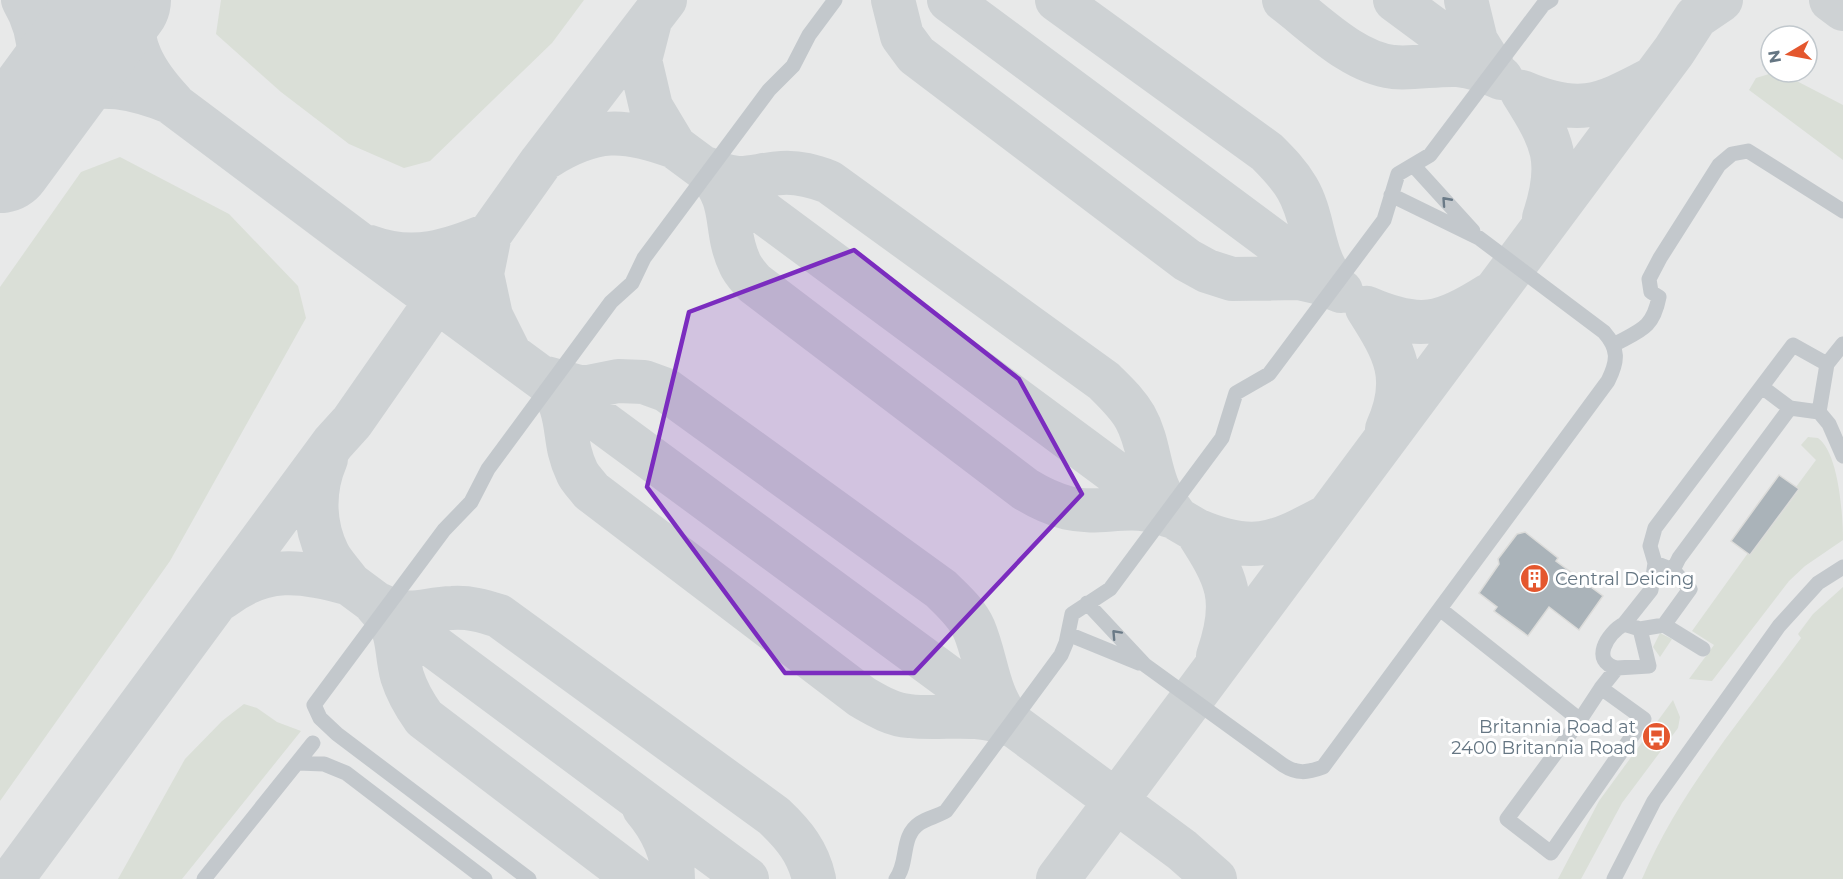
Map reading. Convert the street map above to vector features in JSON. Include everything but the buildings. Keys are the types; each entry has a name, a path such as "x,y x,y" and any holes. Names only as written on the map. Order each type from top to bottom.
{"street":[{"path":"529,879 337,734 320,718 314,705 444,530 471,502 488,469 611,302 632,283 644,258 755,109 793,66 809,35 835,0"},
{"path":"896,879 903,870 911,831 919,824 946,811 1061,655 1072,614 1110,589 1222,438 1236,393 1269,374 1384,220 1398,174 1430,155 1546,2"},
{"path":"1615,344 1647,327 1655,315 1659,297 1651,292 1649,279 1673,235 1719,165 1732,154 1748,151 1843,211"},
{"path":"1413,165 1479,238"},
{"path":"1087,603 1145,665 1282,765 1293,772 1312,771 1323,767 1608,381 1616,361 1615,344 1604,332 1479,238 1391,195"},
{"path":"1819,412 1827,364 1843,344"},
{"path":"1640,629 1649,666 1617,668 1608,666 1601,653 1606,642 1624,624 1651,590 1655,563 1650,546 1655,528 1793,345 1827,364"},
{"path":"1762,387 1790,408 1819,412 1829,424 1842,450"},
{"path":"1673,570 1790,408"},
{"path":"1655,563 1673,570 1690,589 1664,625"},
{"path":"1614,879 1621,872 1654,801 1779,626 1818,583 1843,567"},
{"path":"1440,609 1580,720"},
{"path":"1624,624 1640,629 1664,625 1703,649"},
{"path":"1068,634 1145,665"},
{"path":"1601,688 1644,719 1551,852 1507,819 1601,688 1617,668"},
{"path":"204,879 313,743"},
{"path":"298,762 324,764 346,773 485,879"}],"highlighted area":[{"path":"854,250 1019,379 1082,494 914,673 785,673 647,487 689,312"}],"shaded area":[{"path":"0,0 1843,0 1843,879 0,879"},
{"path":"221,0 584,0 552,43 430,161 404,168 349,144 281,92 216,34"},
{"path":"1759,77 1759,84 1802,84 1843,105 1843,160 1749,90 1756,78"},
{"path":"120,157 229,214 298,286 306,318 170,561 0,801 0,287 81,172"},
{"path":"1808,437 1818,438 1831,457 1838,486 1843,540 1805,566 1789,581 1712,681 1689,679 1714,645 1692,631 1748,553 1751,554 1799,490 1796,487 1816,460 1801,445"},
{"path":"1843,587 1843,879 1642,879 1657,846 1694,784 1801,638 1798,634 1813,614"},
{"path":"1660,633 1672,639 1660,657 1653,647"},
{"path":"1673,700 1680,717 1678,728 1622,803 1581,879 1558,879 1599,801"},
{"path":"244,704 257,708 277,722 301,731 182,879 118,879 185,759 222,721"}],"taxiway":[{"path":"23,0 35,29 39,58 37,88 30,118"},
{"path":"34,0 357,242 1182,850 1215,879"},
{"path":"30,118 57,98 89,88 132,90 173,103 146,69 140,57 133,31 133,0"},
{"path":"12,879 333,443 352,422 437,300 490,234 541,162 665,0"},
{"path":"893,0 902,36 916,55 1187,260 1207,271 1232,279 1299,278 1341,291"},
{"path":"949,0 1330,283"},
{"path":"1057,0 1275,160 1290,178 1303,200 1321,260 1334,283"},
{"path":"1284,0 1335,41 1378,64 1393,67 1463,66 1501,78"},
{"path":"1395,0 1491,71"},
{"path":"1466,0 1476,41 1494,70"},
{"path":"1058,879 1674,51 1696,17 1721,0"},
{"path":"1831,0 1843,9"},
{"path":"650,21 640,60 651,107 675,147"},
{"path":"1544,218 1553,181 1552,152 1548,138 1522,92 1558,104 1588,105 1616,97 1650,80"},
{"path":"547,157 580,140 610,134 640,136 675,147 1179,520 1196,530"},
{"path":"708,169 737,178 788,173 806,175 829,182 1104,381 1125,402 1135,417 1145,441 1158,489 1173,513"},
{"path":"707,171 716,183 726,205 732,239 740,264 754,283 1025,489 1045,500 1068,508 1081,510 1143,509 1170,516"},
{"path":"370,247 401,254 431,253 490,234 482,274 491,316 510,354"},
{"path":"1387,429 1398,395 1396,366 1392,352 1367,308 1402,320 1430,321 1458,313 1489,295"},
{"path":"546,378 583,388 618,381 644,382 666,390 941,589 971,623 996,699 1009,720"},
{"path":"545,379 560,403 569,448 577,472 591,491 862,697 896,714 982,718 1006,724"},
{"path":"326,459 317,494 317,519 323,543 330,558 350,584 747,879"},
{"path":"1218,656 1227,619 1226,590 1222,576 1196,530 1232,542 1262,543 1290,535 1324,518"},
{"path":"222,598 253,580 284,573 316,576 350,584"},
{"path":"378,604 408,613 459,608 499,616 774,816 799,844 808,860 814,879"},
{"path":"377,606 394,632 404,682 424,718 636,879"},
{"path":"644,808 665,841 671,859 673,879"}],"runway":[{"path":"0,159 117,0"}],"place":[{"name":"Central Deicing","path":"1534,579"},
{"name":"Britannia Road at 2400 Britannia Road","path":"1657,737"}]}
